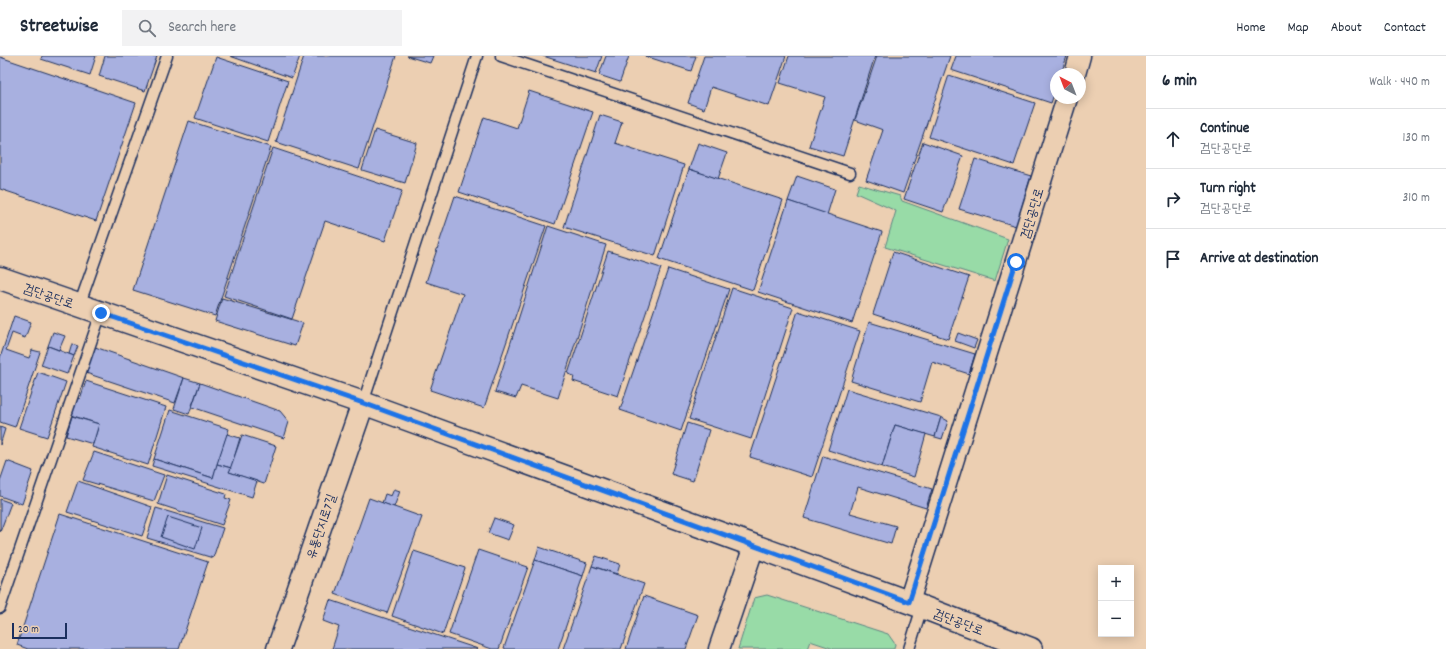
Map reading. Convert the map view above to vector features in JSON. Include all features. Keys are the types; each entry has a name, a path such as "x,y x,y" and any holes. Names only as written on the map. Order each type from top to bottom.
{"main road":[{"name":"검단공단로","path":"0,278 363,403 916,605 1031,649"},
{"name":"유통단지로7길","path":"278,649 363,403"}],"street":[{"path":"1077,68 1080,56"},
{"name":"검단공단로","path":"916,605 1065,104"},
{"path":"719,649 754,546"}],"lane":[{"path":"79,306 167,56"},
{"path":"363,403 478,56"},
{"path":"501,56 850,173"},
{"path":"0,608 101,313"},
{"path":"909,649 916,605"}],"green space":[{"path":"859,184 900,196 902,201 1008,239 995,281 885,247 896,211 856,193"},
{"path":"767,595 888,634 895,644 894,649 834,649 810,641 807,649 738,649 754,598"}],"building":[{"path":"42,56 96,56 90,75 41,59"},
{"path":"105,56 157,56 145,91 99,76"},
{"path":"230,56 300,56 292,78"},
{"path":"304,56 396,56 359,169 276,142"},
{"path":"407,56 433,56 430,63"},
{"path":"543,56 602,56 596,73"},
{"path":"606,56 629,56 620,82 599,75"},
{"path":"645,56 696,56 691,71"},
{"path":"704,56 786,56 769,106 711,87 704,109 688,103"},
{"path":"789,56 875,56 843,156 809,146 825,97 780,83"},
{"path":"877,56 950,56 903,193 866,180 883,130 855,120"},
{"path":"956,56 1067,56 1063,68 1050,68 1050,103 951,70"},
{"path":"0,57 136,103 96,221 0,189"},
{"path":"216,57 288,81 268,142 195,118"},
{"path":"949,75 1035,103 1014,165 929,137"},
{"path":"529,91 593,112 555,224 459,192 484,117 517,128"},
{"path":"600,115 622,122 615,143 684,165 655,256 564,227"},
{"path":"189,121 271,147 215,316 133,290"},
{"path":"375,130 417,143 405,183 362,170"},
{"path":"923,142 963,156 943,212 904,199"},
{"path":"698,143 727,153 718,179 689,169"},
{"path":"273,148 402,191 385,241 325,221 292,319 224,296"},
{"path":"975,159 1031,176 1016,226 959,209"},
{"path":"689,169 783,200 753,290 659,259"},
{"path":"797,176 835,189 827,215 788,201"},
{"path":"455,196 546,226 484,408 430,390 463,294 426,282"},
{"path":"788,201 882,232 852,323 758,292"},
{"path":"548,226 606,245 558,398 521,386 516,398 495,392"},
{"path":"608,251 661,268 618,396 573,381 574,376 568,374"},
{"path":"893,252 969,277 948,339 873,314"},
{"path":"668,269 729,289 681,431 620,410"},
{"path":"732,288 793,308 751,439 689,419"},
{"path":"222,298 303,323 295,346 215,321"},
{"path":"798,311 860,331 812,477 750,457"},
{"path":"14,316 31,322 25,338 12,333 6,350 29,358 32,350 40,352 15,427 0,422 0,358"},
{"path":"869,322 975,354 969,374 932,362 920,402 851,381"},
{"path":"53,332 65,336 59,350 48,346"},
{"path":"958,333 977,340 974,348 955,341"},
{"path":"72,344 78,346 74,356 69,354"},
{"path":"48,346 74,356 67,374 41,365"},
{"path":"95,347 184,378 175,403 86,373"},
{"path":"38,372 66,382 47,437 19,428"},
{"path":"184,378 200,383 189,414 174,409"},
{"path":"86,381 166,407 148,465 92,447 99,424 67,414 73,397 80,399"},
{"path":"200,383 280,411 289,422 284,438 192,407"},
{"path":"847,389 941,417 935,437 895,425 882,467 828,450"},
{"path":"170,410 229,429 213,478 154,459"},
{"path":"72,416 99,424 93,444 66,436"},
{"path":"941,417 948,421 942,439 935,437"},
{"path":"687,423 709,430 693,481 671,474"},
{"path":"895,425 926,434 914,477 882,467"},
{"path":"0,427 5,429 0,445"},
{"path":"227,434 240,438 231,468 217,464"},
{"path":"242,435 276,446 264,484 229,472"},
{"path":"94,452 164,475 154,501 83,480"},
{"path":"823,456 932,489 926,508 858,487 850,513 896,526 891,544 804,518"},
{"path":"154,459 213,478 217,464 231,468 229,472 257,481 252,497 152,466"},
{"path":"7,461 33,471 22,504 0,496 0,481"},
{"path":"167,475 226,494 225,498 231,500 222,525 158,504"},
{"path":"78,481 152,507 142,536 67,512"},
{"path":"394,489 400,491 394,507 382,503 385,494 391,496"},
{"path":"369,498 422,517 387,613 335,594"},
{"path":"0,499 11,503 0,532"},
{"path":"156,508 223,528 213,558 147,538"},
{"path":"60,514 208,562 179,649 28,649 17,645"},
{"path":"168,517 202,528 195,549 161,537"},
{"path":"494,518 514,525 508,540 488,533"},
{"path":"539,547 587,563 583,576 535,560"},
{"path":"478,550 528,567 499,649 492,649 449,634"},
{"path":"414,551 465,568 443,634 392,616"},
{"path":"596,556 620,564 617,574 592,566"},
{"path":"535,560 583,576 558,649 506,649 504,648"},
{"path":"592,566 644,584 621,649 563,649"},
{"path":"644,596 698,615 686,649 626,649"},
{"path":"330,600 478,649 332,649 339,627 323,621"}],"route":[{"path":"101,313 363,403 909,602 1016,262"}]}
